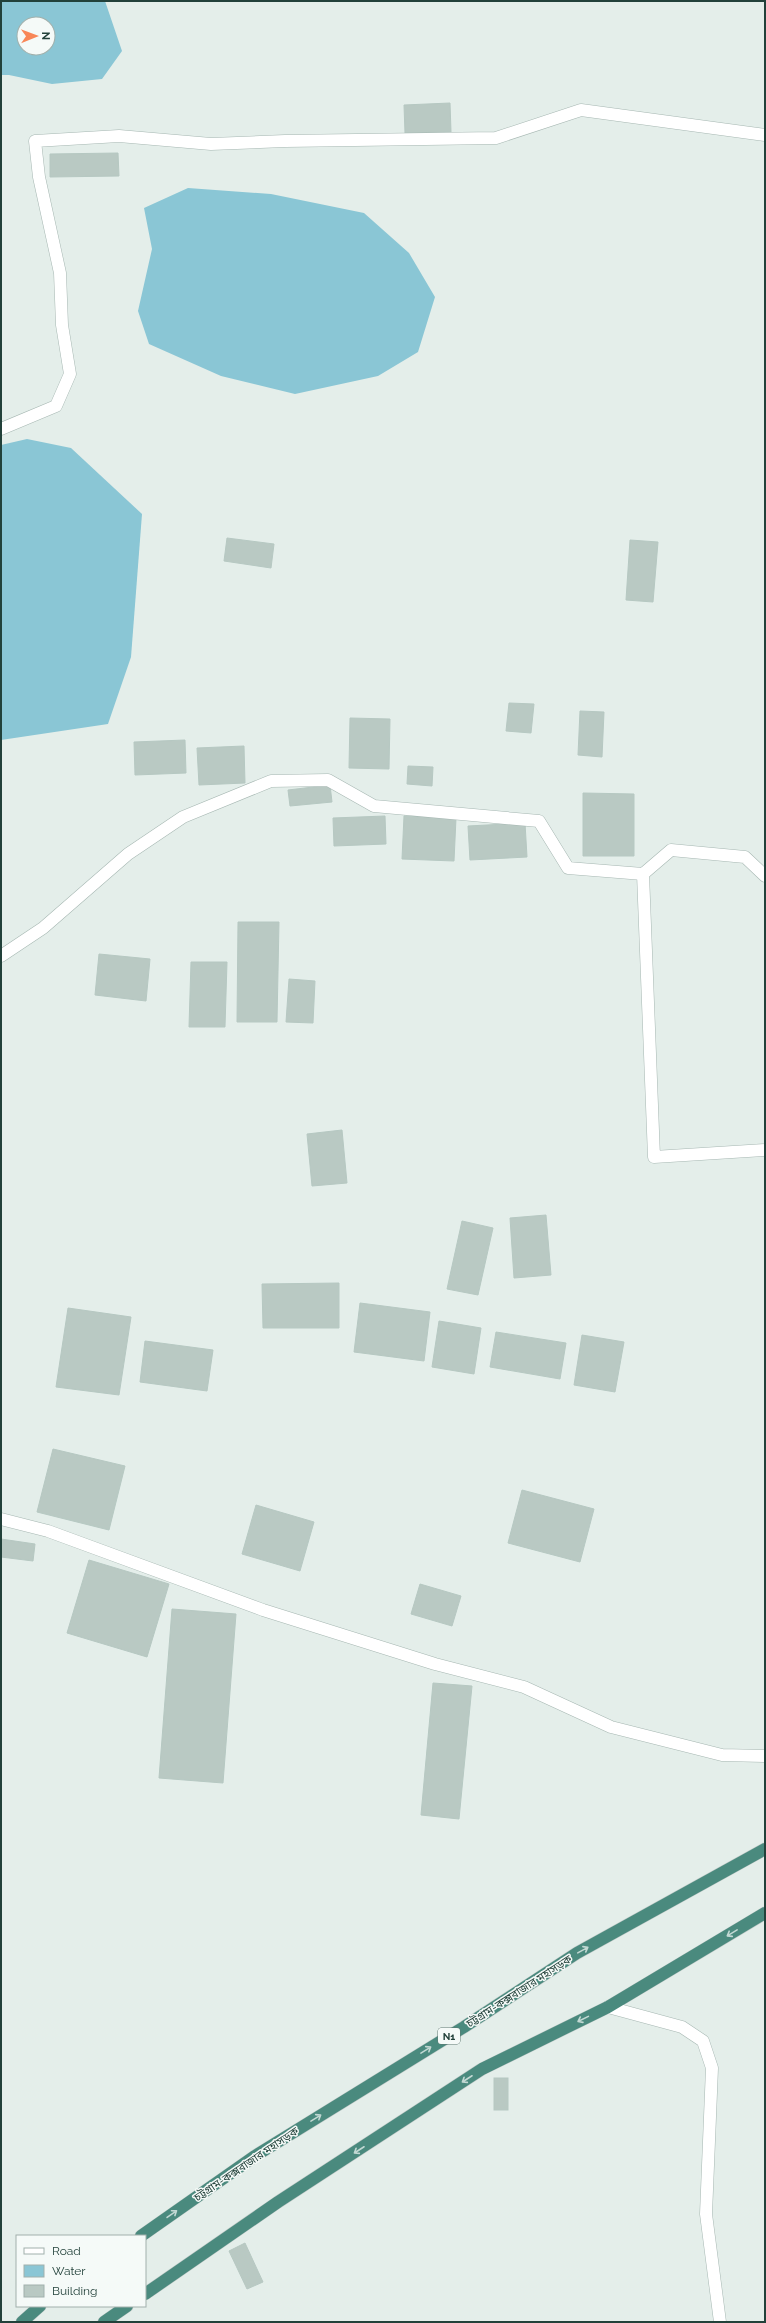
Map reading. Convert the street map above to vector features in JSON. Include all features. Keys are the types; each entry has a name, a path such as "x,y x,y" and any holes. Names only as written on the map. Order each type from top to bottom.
{"highway":[{"name":"চট্টগ্রাম-কক্সবাজার মহাসড়ক","path":"141,2235 255,2156 464,2027 577,1953 765,1849"},
{"path":"146,2293 278,2202 482,2069 608,2007 765,1913"},
{"path":"22,2322 39,2307"},
{"path":"104,2322 126,2307"}],"street":[{"path":"1,429 56,406 70,374 62,325 60,273 39,177 35,141 119,136 211,144 285,141 496,138 581,110 765,135"},
{"path":"1,956 43,928 128,854 183,818 271,781 328,780 374,806 539,821 568,868 643,874 671,850 745,857 765,876"},
{"path":"643,874 654,1157 765,1150"},
{"path":"1,1519 48,1531 263,1610 435,1664 524,1687 611,1727 722,1755 765,1756"},
{"path":"608,2007 682,2027 703,2041 712,2068 706,2214 720,2322"}],"water":[{"path":"1,1 105,1 122,51 102,79 52,84 9,75 1,75"},
{"path":"188,188 271,194 364,213 409,253 435,297 418,352 378,376 295,394 221,376 149,344 138,311 152,249 144,208"},
{"path":"27,439 71,448 142,514 131,657 108,724 1,740 1,445"}],"building":[{"path":"450,103 451,132 405,133 404,105"},
{"path":"118,153 119,176 50,177 50,154"},
{"path":"227,538 274,544 271,568 224,561"},
{"path":"630,540 658,542 653,602 626,600"},
{"path":"509,703 534,704 531,733 506,731"},
{"path":"580,711 604,712 602,757 578,755"},
{"path":"350,718 390,719 389,769 349,768"},
{"path":"185,740 186,773 135,775 134,742"},
{"path":"244,746 245,783 199,785 197,748"},
{"path":"408,766 433,767 432,786 407,784"},
{"path":"330,785 332,802 290,806 288,790"},
{"path":"583,793 634,794 634,856 583,856"},
{"path":"385,816 386,844 334,846 333,818"},
{"path":"404,816 456,818 454,861 402,859"},
{"path":"525,823 527,857 470,860 468,826"},
{"path":"238,922 279,922 277,1022 237,1022"},
{"path":"99,954 150,959 146,1001 95,995"},
{"path":"191,962 227,962 225,1027 189,1027"},
{"path":"289,979 315,981 313,1023 286,1022"},
{"path":"342,1130 347,1183 312,1186 307,1134"},
{"path":"546,1215 551,1275 514,1278 510,1218"},
{"path":"462,1221 493,1228 478,1295 447,1289"},
{"path":"339,1283 339,1328 263,1328 262,1284"},
{"path":"360,1303 430,1312 424,1361 354,1352"},
{"path":"68,1308 131,1317 119,1395 56,1387"},
{"path":"439,1321 481,1328 474,1374 432,1367"},
{"path":"496,1332 566,1343 560,1379 490,1367"},
{"path":"582,1335 624,1342 615,1392 574,1385"},
{"path":"145,1341 213,1350 207,1391 140,1382"},
{"path":"53,1449 125,1466 109,1530 37,1512"},
{"path":"522,1490 594,1509 580,1562 508,1543"},
{"path":"256,1505 314,1522 300,1571 242,1554"},
{"path":"1,1539 35,1544 33,1561 1,1557"},
{"path":"89,1560 169,1584 147,1657 67,1633"},
{"path":"420,1584 461,1596 452,1626 411,1614"},
{"path":"172,1609 236,1614 223,1783 159,1778"},
{"path":"433,1683 472,1686 459,1819 421,1815"},
{"path":"494,2078 508,2078 508,2110 494,2110"},
{"path":"245,2243 263,2282 247,2289 229,2251"}]}
